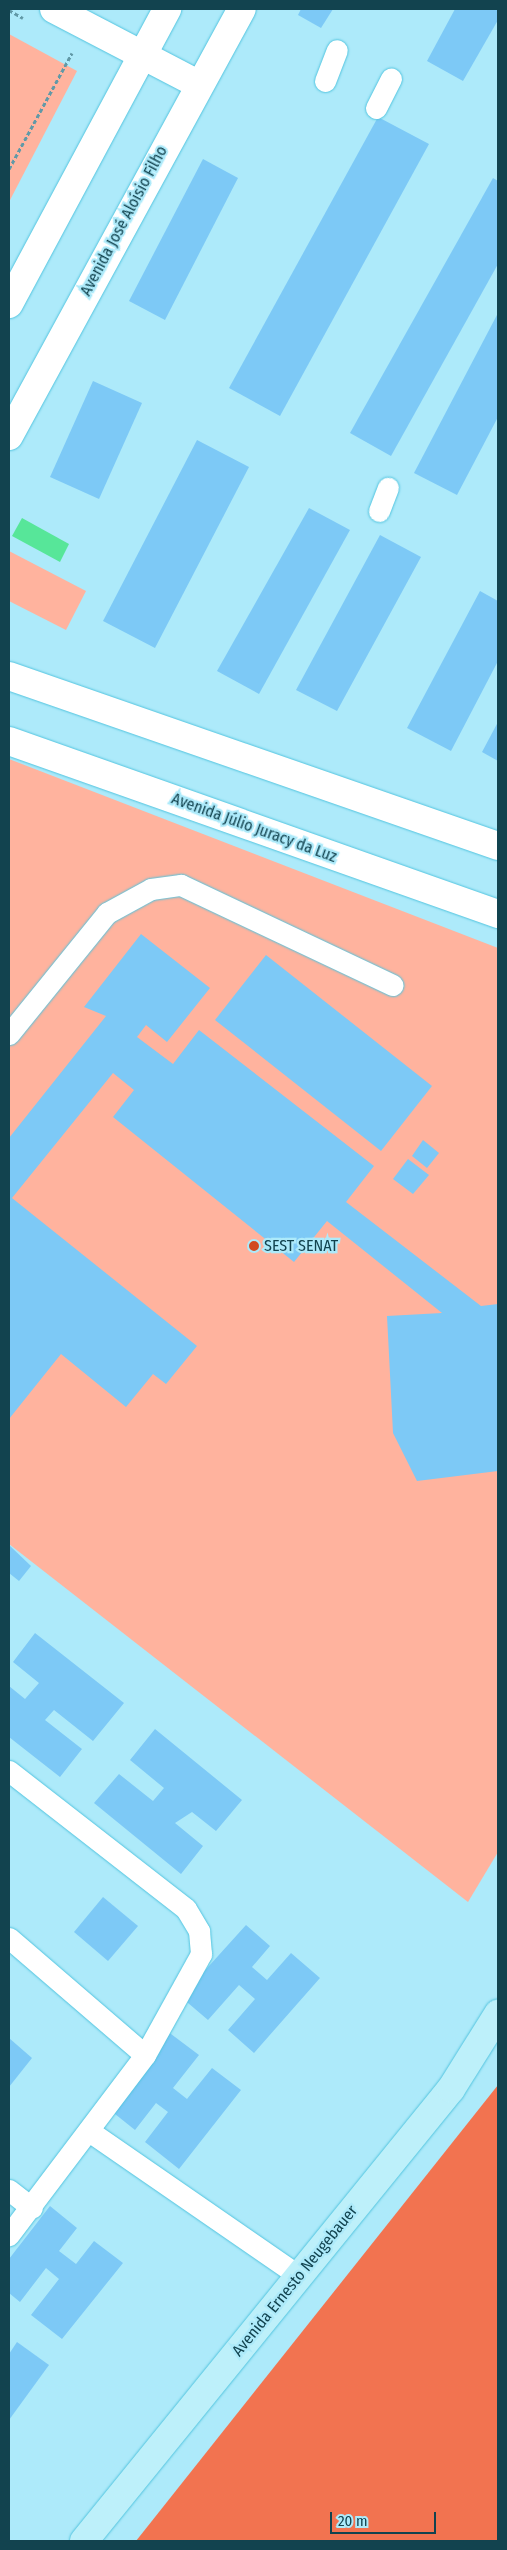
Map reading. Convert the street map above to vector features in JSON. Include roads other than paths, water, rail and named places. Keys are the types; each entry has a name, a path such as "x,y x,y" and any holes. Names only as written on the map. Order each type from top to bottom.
{"main road":[{"name":"Avenida Ernesto Neugebauer","path":"84,2541 451,2089 498,2014"}],"street":[{"path":"54,9 198,84"},
{"path":"9,304 167,9"},
{"name":"Avenida José Aloísio Filho","path":"9,436 198,84 242,9"},
{"path":"9,676 498,846"},
{"name":"Avenida Júlio Juracy da Luz","path":"9,741 498,914"}],"lane":[{"path":"324,81 337,50"},
{"path":"376,108 392,79"},
{"path":"379,511 388,488"},
{"path":"9,1034 107,913 158,888 181,885 393,985"},
{"path":"9,1771 186,1909 199,1931 201,1954 145,2055 32,2208 9,2235"},
{"path":"9,1938 145,2055"},
{"path":"89,2130 299,2276"},
{"path":"9,2190 32,2208"}],"place":[{"name":"SEST SENAT","path":"254,1246"}]}
